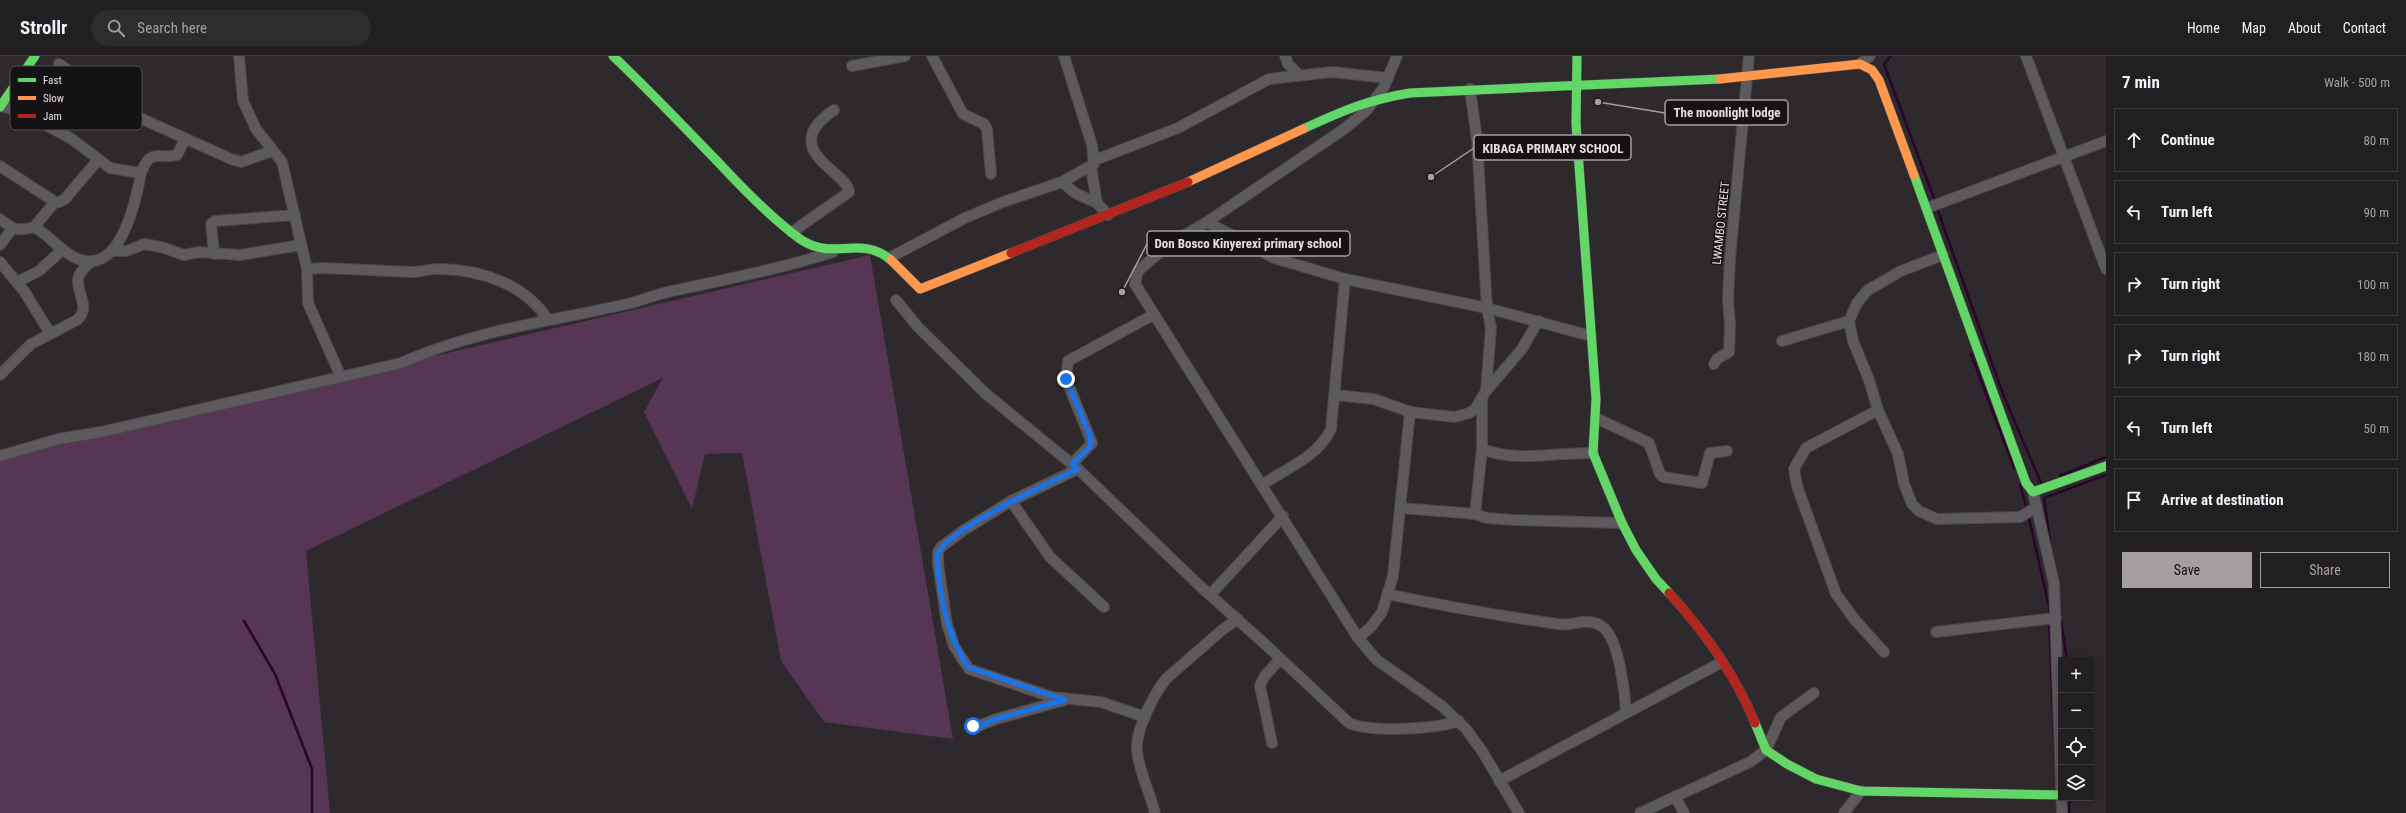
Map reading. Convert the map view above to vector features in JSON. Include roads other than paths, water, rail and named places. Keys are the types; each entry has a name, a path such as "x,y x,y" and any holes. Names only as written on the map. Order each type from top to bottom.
{"street":[{"path":"28,66 35,56"},
{"path":"239,56 243,101 256,129 282,162 307,269 308,303 341,377"},
{"path":"613,56 657,99 750,196 792,232 810,245 833,252"},
{"path":"852,66 905,56"},
{"path":"932,56 963,114 984,124 987,130 991,174"},
{"path":"1064,56 1092,145 1096,203"},
{"path":"1285,56 1288,64 1299,75"},
{"path":"1397,56 1388,78 1367,110 1344,129 1207,222 1168,245 1138,270 1135,284 1153,315 1263,484 1358,638 1377,660 1442,706 1459,721 1482,751 1519,813"},
{"path":"1577,56 1575,87 1579,170 1589,278 1596,418 1593,453 1622,523 1636,550 1656,579 1692,618 1722,662 1747,704 1766,750 1787,764 1816,778 1860,791 2058,795"},
{"path":"1748,77 1749,56"},
{"path":"0,456 29,449 58,439 101,432 401,363 440,346 548,320 759,273 833,252 871,248 889,258 918,287 922,288 1108,215 1201,176 1349,108 1375,99 1410,93 1470,89 1575,87 1748,77 1860,64 1870,56"},
{"path":"2026,56 2106,270"},
{"path":"1860,64 1872,70 1879,80 1927,208 2026,483 2033,492 2054,583 2060,765"},
{"path":"889,258 965,218 1003,202 1062,182 1093,163 1178,128 1269,79 1332,72 1388,78"},
{"name":"LWAMBO STREET","path":"1714,364 1717,359 1729,352 1729,272 1748,77"},
{"path":"1470,89 1477,140 1487,308 1491,328 1484,395 1482,449 1475,514"},
{"path":"10,92 0,106 10,108"},
{"path":"792,232 849,192 845,184 819,159 814,149 814,132 821,119 834,110"},
{"path":"142,119 185,139 241,162 272,151"},
{"path":"55,130 72,139 110,168 141,173"},
{"path":"34,226 62,250 76,258 91,262 102,260 113,251 130,212 141,173 150,157 156,154 177,155 185,139"},
{"path":"1927,208 2106,141"},
{"path":"0,219 12,229 20,230 34,226 54,202 65,199 98,160"},
{"path":"0,166 54,202"},
{"path":"1062,182 1075,193 1096,203 1108,215"},
{"path":"214,254 212,224 215,221 295,215"},
{"path":"1207,222 1274,258 1345,279 1487,308 1591,336"},
{"path":"0,245 12,229"},
{"path":"113,251 127,251 144,244 161,247 184,255 200,252 240,255 301,245"},
{"path":"17,282 39,270 62,250"},
{"path":"1943,255 1901,270 1868,290 1857,303 1849,321 1853,341 1869,380 1878,410 1898,454 1904,484 1912,504 1920,512 1937,519 2020,517 2036,507"},
{"path":"0,262 38,311 50,333"},
{"path":"0,375 28,346 77,320 83,315 84,308 78,279 81,272 91,262"},
{"path":"307,269 324,268 412,272 434,269 464,270 488,275 518,290 543,312 548,320"},
{"path":"1263,484 1307,457 1326,440 1331,429 1345,279"},
{"path":"896,300 918,327 985,393 1075,467 1210,595 1353,725 1405,728 1442,727 1459,721"},
{"path":"1065,700 970,669 954,646 947,624 938,564 939,550 946,542 1011,501 1075,467 1092,443 1066,379 1068,361 1153,315"},
{"path":"1334,395 1374,399 1410,412 1462,416 1475,409 1484,395 1522,349 1538,321"},
{"path":"1782,341 1849,321"},
{"path":"1878,410 1806,448 1794,468 1797,486 1836,594 1855,620 1884,652"},
{"path":"1358,638 1371,627 1382,612 1393,576 1410,412"},
{"path":"1596,418 1649,443 1660,474 1663,477 1702,483 1710,453 1727,451"},
{"path":"1482,449 1501,456 1562,456 1593,453"},
{"path":"2033,492 2106,466"},
{"path":"1011,501 1050,557 1104,607"},
{"path":"1401,508 1475,514 1487,518 1514,520 1622,523"},
{"path":"1210,595 1283,516"},
{"path":"1387,594 1561,625 1592,621 1605,628 1609,636 1624,684 1626,712"},
{"path":"1936,632 2056,618"},
{"path":"1155,813 1137,750 1145,717 1159,687 1167,678 1222,630 1238,619"},
{"path":"1272,743 1260,686 1264,677 1280,658"},
{"path":"1499,781 1574,743 1626,712 1722,662"},
{"path":"1640,813 1739,768 1766,750 1781,717 1814,693"},
{"path":"971,724 976,727 996,719 1065,700 1084,699 1101,702 1145,717"},
{"path":"1844,813 1860,791"},
{"path":"1675,796 1684,813"},
{"path":"2061,801 2062,813"}],"waterway":[{"path":"1891,56 1884,64 1935,201"},
{"path":"1938,211 2003,394 2041,483"},
{"path":"1971,354 2014,468"},
{"path":"2060,476 2106,457"},
{"path":"2051,550 2044,498 2106,475"},
{"path":"2020,485 2027,509"},
{"path":"2029,518 2049,607 2049,616"},
{"path":"2059,607 2067,657"},
{"path":"244,621 275,674 312,769 312,813"},
{"path":"2049,621 2055,756"},
{"path":"2069,801 2069,813"}],"place":[{"name":"The moonlight lodge","path":"1598,102"},
{"name":"KIBAGA PRIMARY SCHOOL","path":"1431,177"},
{"name":"Don Bosco Kinyerexi primary school","path":"1122,292"}]}
